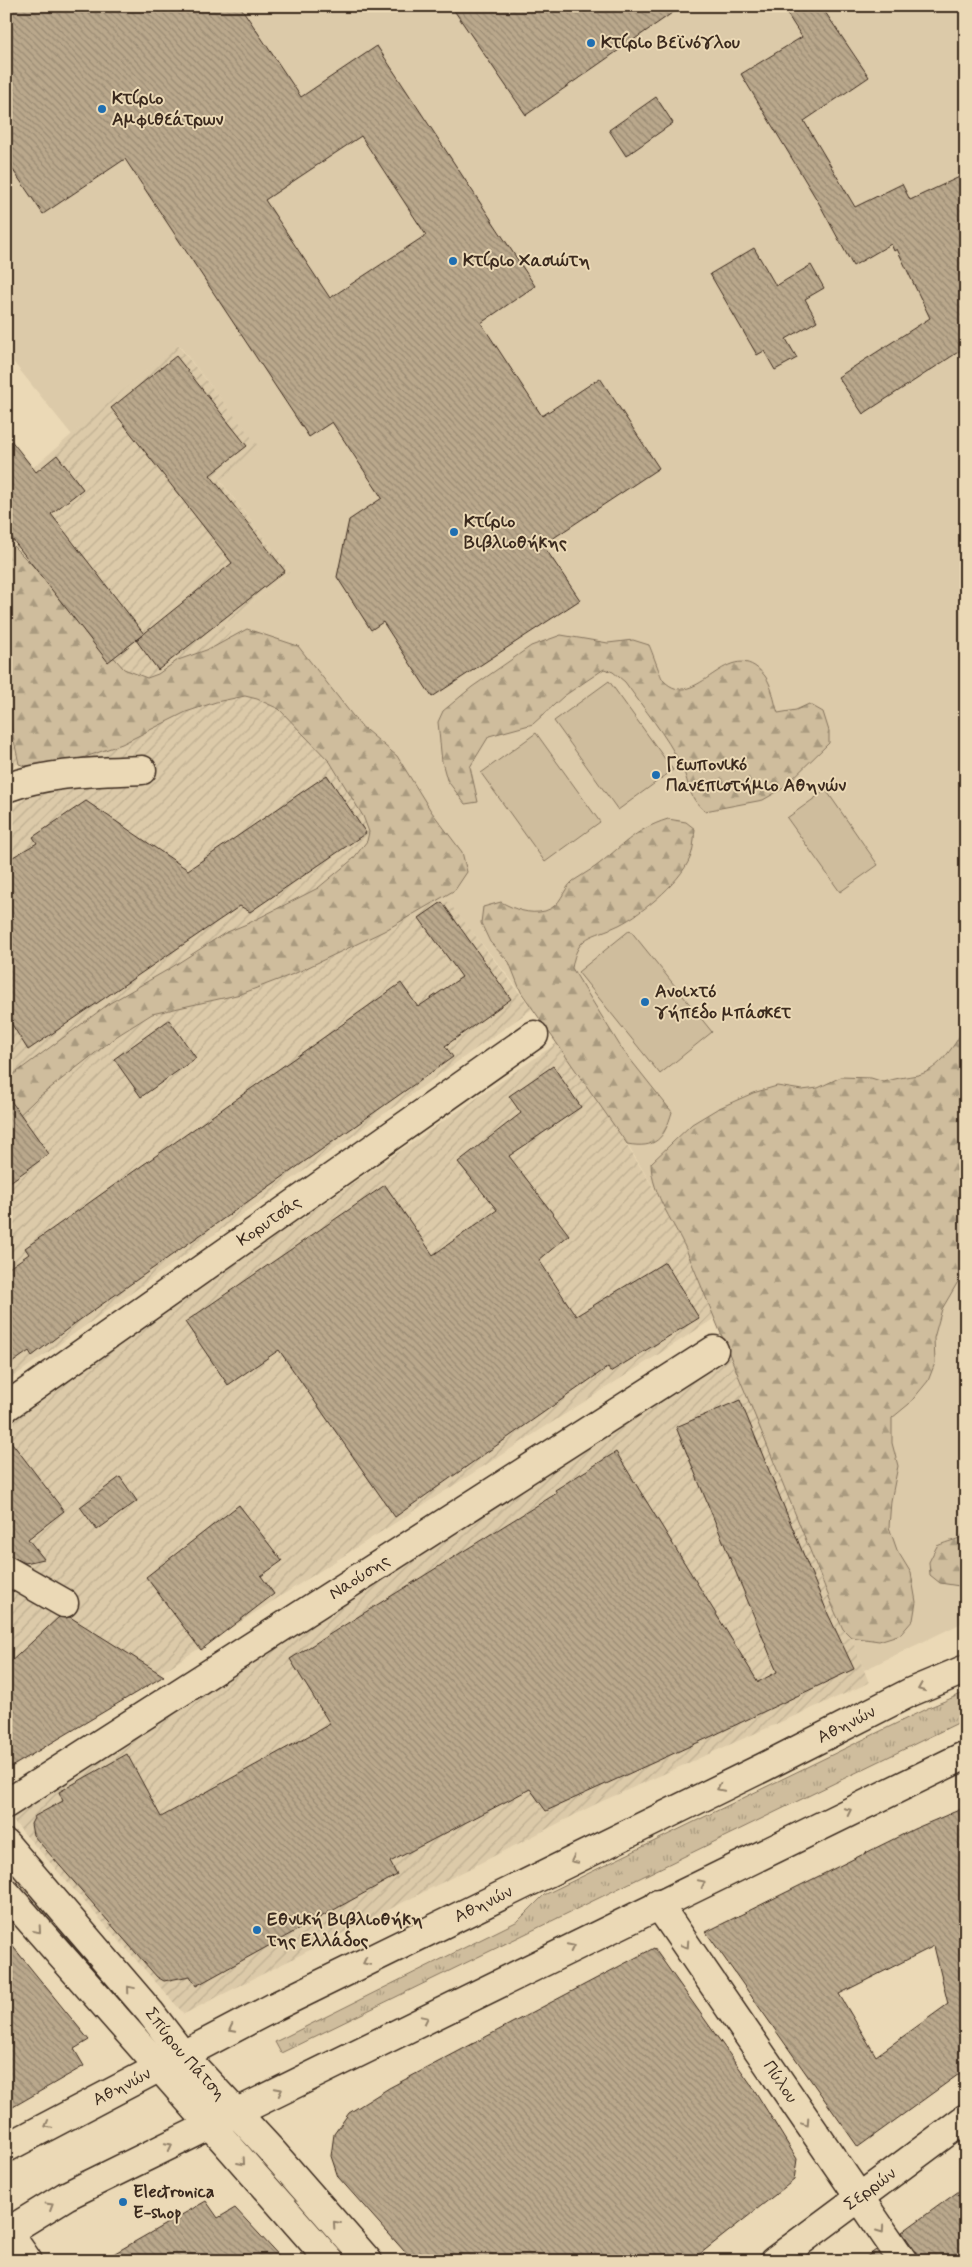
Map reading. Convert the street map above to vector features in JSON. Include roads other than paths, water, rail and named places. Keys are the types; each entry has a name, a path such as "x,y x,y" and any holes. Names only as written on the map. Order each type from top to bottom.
{"main road":[{"path":"6,788 34,780 86,773 142,770"},
{"name":"Κορυτσάς","path":"6,1407 534,1035"},
{"name":"Ναούσης","path":"6,1804 714,1350"},
{"path":"6,1570 64,1603"},
{"name":"Αθηνών","path":"6,2148 171,2060 911,1692 966,1669"},
{"path":"28,2261 7,2232 66,2196 658,1904 966,1755"},
{"name":"Σπύρου Πάτση","path":"6,1844 150,2012 171,2060 210,2125 330,2261"},
{"name":"Σπύρου Πάτση","path":"6,1893 171,2060 236,2113 270,2148 368,2261"},
{"name":"Πύλου","path":"658,1904 903,2261"},
{"name":"Σερρών","path":"774,2261 966,2118"}],"place":[{"name":"Κτίριο Βεϊνόγλου","path":"591,43"},
{"name":"Κτίριο Αμφιθεάτρων","path":"102,109"},
{"name":"Κτίριο Χασιώτη","path":"453,261"},
{"name":"Κτίριο Βιβλιοθήκης","path":"454,532"},
{"name":"Γεωπονικό Πανεπιστήμιο Αθηνών","path":"656,775"},
{"name":"Ανοιχτό γήπεδο μπάσκετ","path":"645,1002"},
{"name":"Εθνική Βιβλιοθήκη της Ελλάδος","path":"257,1930"},
{"name":"Electronica E-shop","path":"123,2202"}]}
